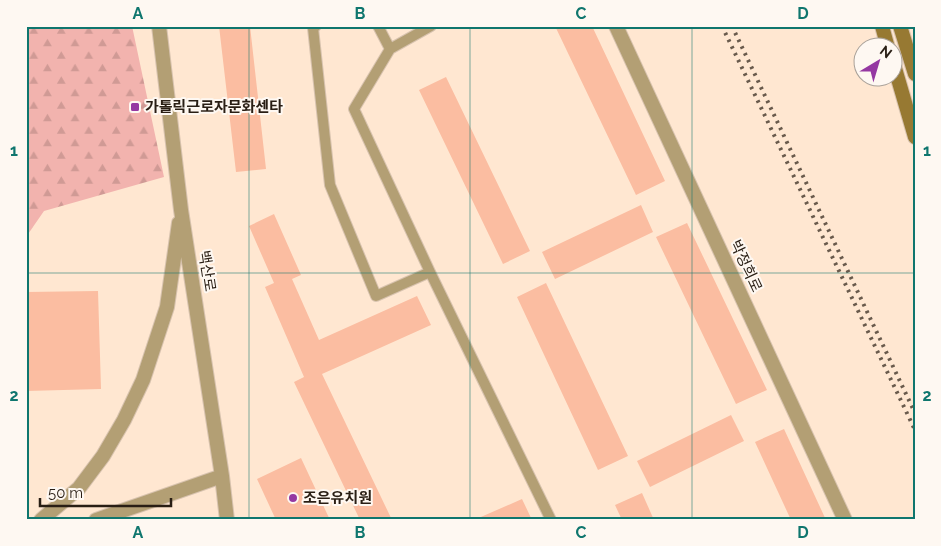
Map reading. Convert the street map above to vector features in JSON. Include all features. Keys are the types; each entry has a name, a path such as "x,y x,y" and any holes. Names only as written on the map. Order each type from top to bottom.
{"main road":[{"path":"900,26 915,74"},
{"path":"901,88 915,137"}],"street":[{"name":"백산로","path":"159,26 182,210 227,520"},
{"name":"박정희로","path":"616,26 845,520"},
{"path":"41,520 79,488 91,472 124,420 143,380 167,307 182,210"},
{"path":"96,520 222,476"}],"lane":[{"path":"316,26 313,28 330,184 376,296 430,272"},
{"path":"378,26 390,49"},
{"path":"431,26 390,49 354,110 430,272 551,520"}],"green space":[{"path":"42,26 132,26 164,177 44,211 26,237 26,28"}],"building":[{"path":"219,26 250,26 266,169 236,172"},
{"path":"555,26 592,26 665,181 636,195"},
{"path":"446,77 530,251 503,264 419,90"},
{"path":"641,205 653,232 555,279 542,252"},
{"path":"274,214 301,275 292,279 319,340 417,296 431,325 322,374 392,520 360,520 294,382 304,377 265,287 274,283 249,226"},
{"path":"687,223 767,390 736,404 656,237"},
{"path":"546,283 628,456 598,470 517,297"},
{"path":"98,291 101,389 26,391 26,292"},
{"path":"731,415 744,441 650,487 637,461"},
{"path":"784,429 826,520 791,520 755,442"},
{"name":"조은유치원","path":"301,458 330,520 276,520 257,479"},
{"path":"642,493 654,520 622,520 615,505"},
{"path":"522,499 532,520 474,520"}],"railway":[{"path":"722,26 915,430"},
{"path":"732,26 915,413"}],"place":[{"name":"가톨릭근로자문화센타","path":"135,107"},
{"name":"조은유치원","path":"293,498"}]}
